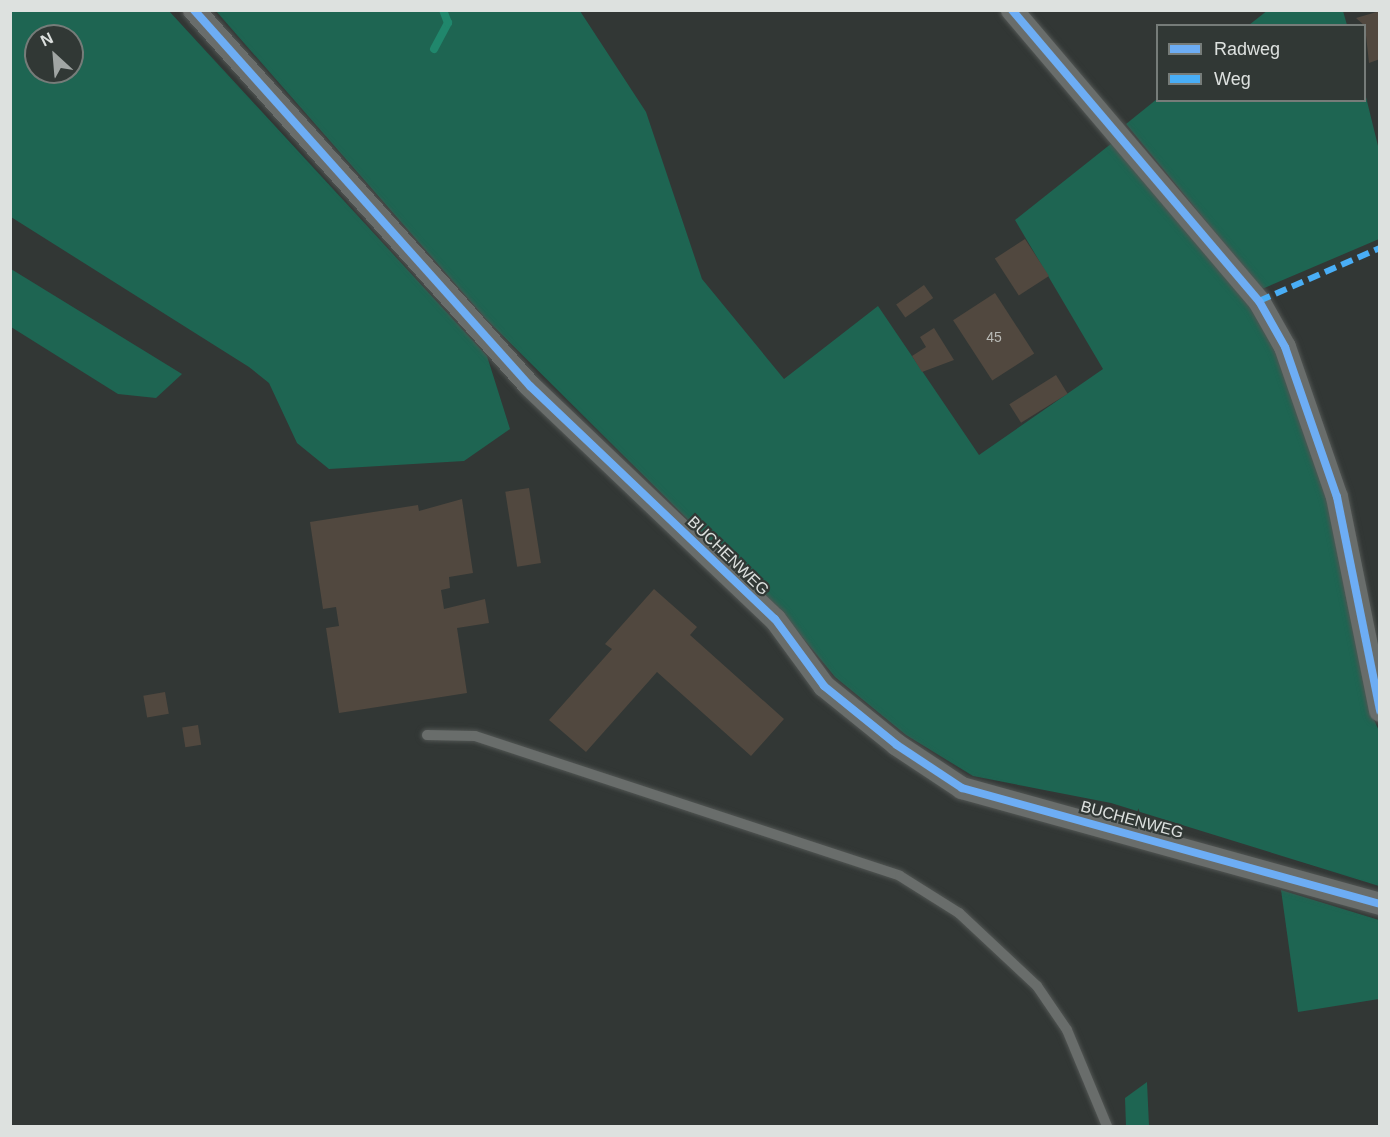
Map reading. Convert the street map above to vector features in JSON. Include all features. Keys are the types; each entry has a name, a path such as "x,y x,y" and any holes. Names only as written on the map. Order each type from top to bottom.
{"street":[{"name":"BUCHENWEG","path":"194,10 530,386 775,619 824,686 897,745 962,788 1380,904"},
{"path":"1012,10 1259,301 1285,347 1337,497 1380,711"}],"lane":[{"path":"427,735 475,736 900,876 959,913 1038,986 1068,1030 1107,1126"}],"green space":[{"path":"1268,10 1343,11 1347,24 1250,24"},
{"path":"10,11 169,11 487,356 510,429 464,461 329,469 297,443 269,383 249,367 11,217"},
{"path":"216,11 580,11 646,112 702,279 784,379 878,306 979,455 1103,369 1015,220 1112,143 1255,306 1280,350 1331,503 1372,715 1379,731 1379,886 1111,803 973,776 906,735 835,677 785,616 486,319"},
{"path":"1366,97 1379,150 1379,239 1262,289 1126,124 1156,100 1156,102 1366,102"},
{"path":"11,269 182,374 156,398 118,394 11,327"},
{"path":"1281,890 1379,920 1379,999 1298,1012"},
{"path":"1147,1082 1149,1126 1126,1126 1125,1098"}],"building":[{"path":"1380,11 1380,59 1369,63 1366,24 1356,18"},
{"path":"1025,239 1049,276 1019,296 995,259"},
{"path":"924,285 933,298 905,318 896,305"},
{"path":"995,293 1034,353 992,381 953,320"},
{"path":"934,328 954,360 922,372 912,356 926,347 920,337"},
{"path":"1056,375 1068,394 1021,423 1009,404"},
{"path":"529,488 541,563 517,567 505,492"},
{"path":"462,499 473,573 449,577 450,588 441,590 444,609 485,599 489,623 457,628 467,693 339,713 326,628 339,626 336,607 323,609 310,522 418,505 419,511"},
{"path":"654,589 697,627 690,635 784,719 751,756 657,672 586,752 549,720 612,649 605,644"},
{"path":"165,692 169,714 147,717 143,696"},
{"path":"198,725 201,745 185,747 182,728"}],"waterway":[{"path":"434,49 448,23 443,10"}],"marked path":[{"path":"1259,301 1380,248"}],"cycle path":[{"path":"194,10 530,386 775,619 824,686 897,745 962,788 1380,904"},
{"path":"1012,10 1259,301 1285,347 1337,497 1380,711"}]}
